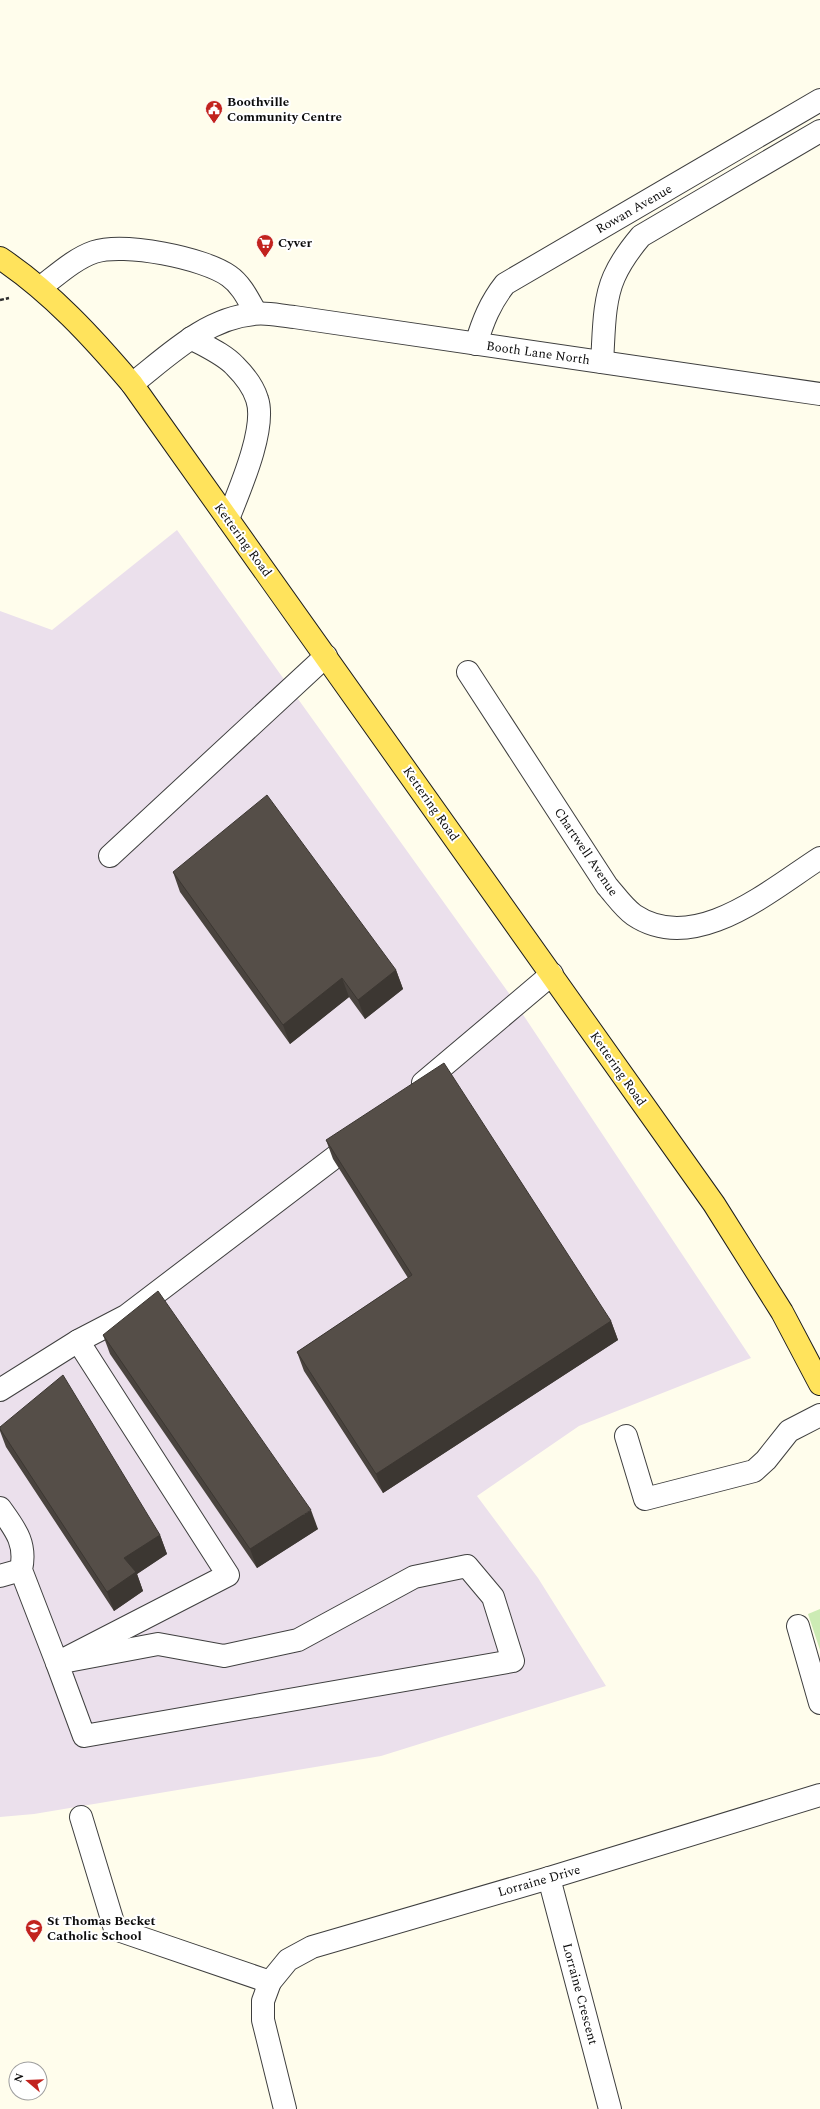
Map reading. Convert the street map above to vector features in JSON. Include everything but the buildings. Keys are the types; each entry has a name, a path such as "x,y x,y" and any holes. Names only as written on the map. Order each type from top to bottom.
{"main road":[{"name":"Kettering Road","path":"0,258 41,287 102,349 132,384 714,1204 782,1312 820,1384"}],"street":[{"name":"Rowan Avenue","path":"476,344 483,319 492,301 505,284 820,100"},
{"name":"Rowan Avenue","path":"602,362 607,308 613,278 625,254 641,236 820,131"},
{"path":"41,287 69,266 94,252 120,248 161,253 217,269 231,277 245,293 256,314"},
{"name":"Booth Lane North","path":"132,384 191,338 236,316 256,314 294,317 820,394"},
{"path":"191,338 234,365 249,381 257,400 258,426 253,452 228,519"},
{"path":"110,856 326,656"},
{"name":"Chartwell Avenue","path":"468,672 607,886 633,914 650,923 665,928 683,928 706,924 737,911 820,858"},
{"path":"406,1097 552,974"},
{"path":"0,1390 78,1341 126,1316 344,1152 372,1127"},
{"path":"57,1663 228,1575 78,1341"},
{"path":"626,1436 645,1499 754,1471 766,1460 789,1432 820,1415"},
{"path":"0,1508 17,1531 24,1555 21,1570 84,1736 513,1661 494,1597 467,1566 414,1577 298,1640 224,1656 158,1644 57,1663"},
{"path":"0,1576 21,1570"},
{"path":"798,1626 820,1703"},
{"name":"Lorraine Drive","path":"270,1982 288,1960 312,1947 549,1878 820,1795"},
{"path":"81,1817 115,1929 270,1982 263,2001 262,2020 285,2109"},
{"name":"Lorraine Crescent","path":"549,1878 610,2109"}],"shaded area":[{"path":"177,530 508,992 751,1358 579,1426 477,1496 538,1578 606,1686 381,1756 34,1814 0,1817 0,611 52,630"}],"green space":[{"path":"820,1609 820,1650 808,1614"}],"place":[{"name":"Boothville Community Centre","path":"214,124"},
{"name":"Cyver","path":"265,258"},
{"name":"St Thomas Becket Catholic School","path":"34,1943"}]}
